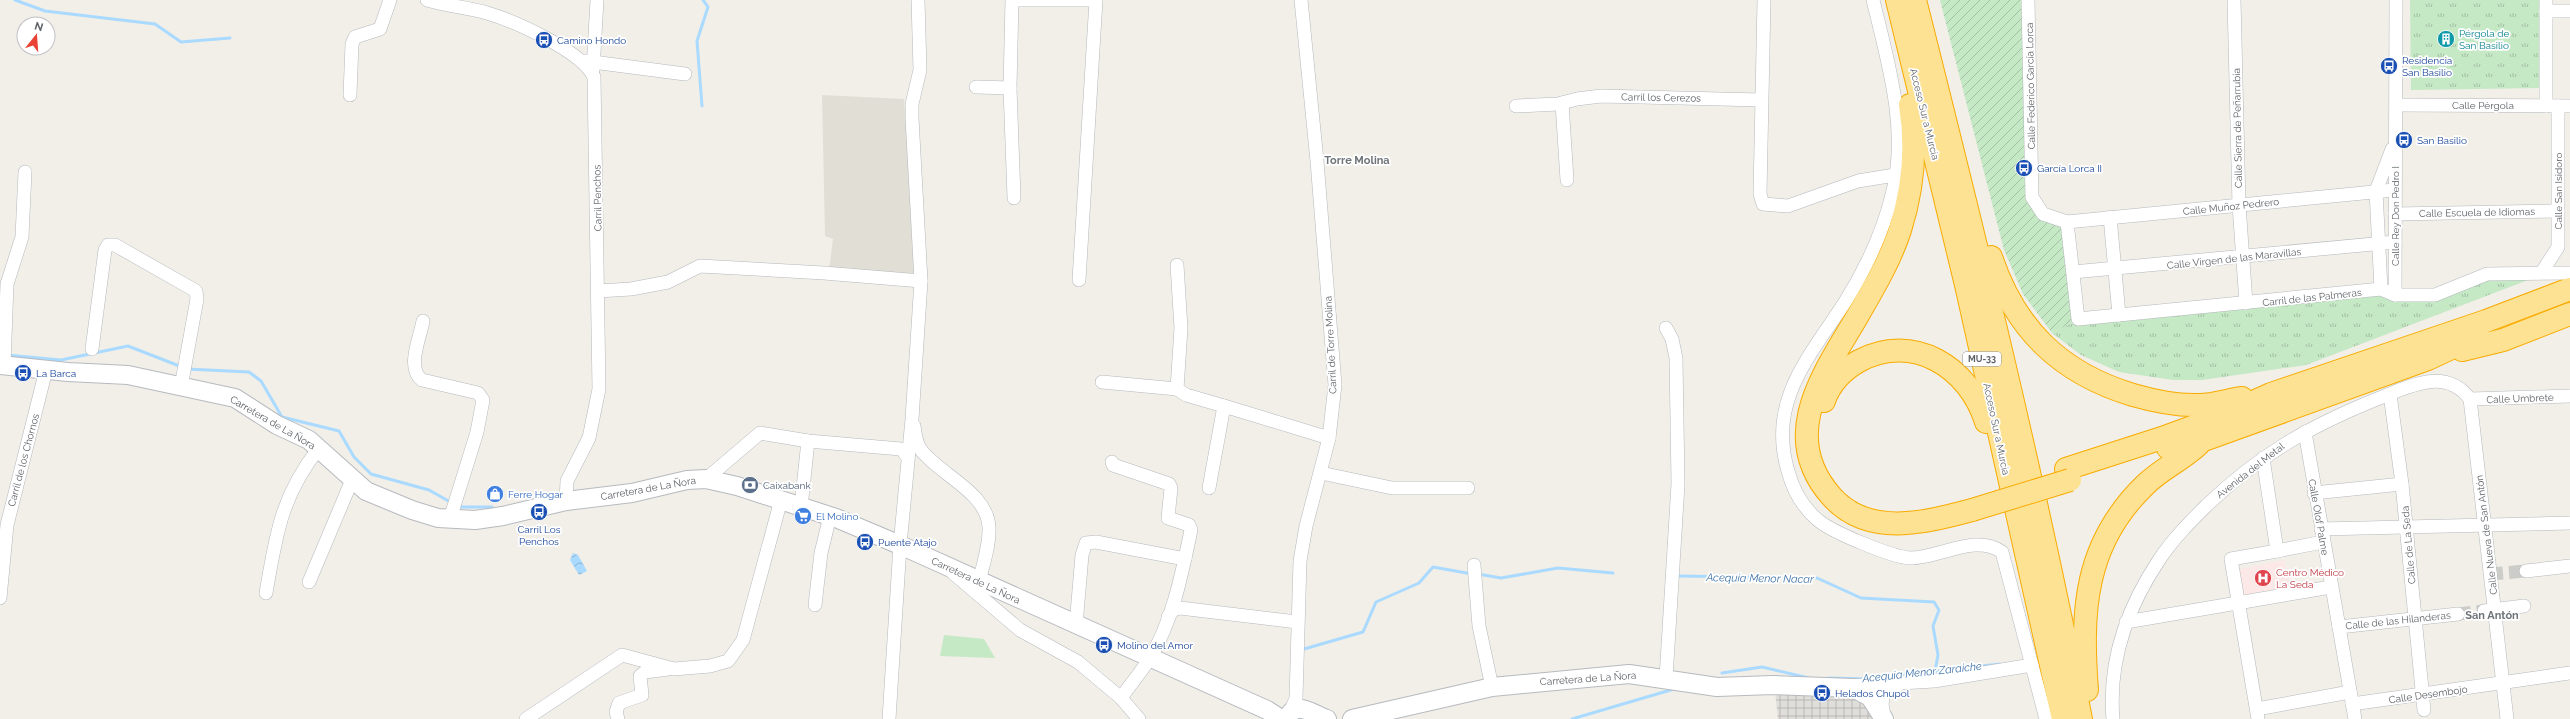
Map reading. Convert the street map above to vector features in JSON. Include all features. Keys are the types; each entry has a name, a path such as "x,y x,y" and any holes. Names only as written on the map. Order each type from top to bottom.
{"highway":[{"path":"1890,0 1913,126 1914,155 1910,191 1900,230 1887,262 1815,391 1808,418 1808,443 1812,464 1824,487 1834,499 1860,515 1886,522 1909,524 2068,475 2164,449 2204,440 2428,359 2488,331 2570,300"},
{"name":"Acceso Sur a Murcia","path":"1897,0 1966,285 2002,452 2063,719"},
{"name":"Acceso Sur a Murcia","path":"1915,0 1963,188 2055,593 2081,719"},
{"path":"1963,188 1981,217 1999,280 2015,311 2039,341 2079,372 2115,389 2180,404 2199,405 2271,394"},
{"path":"2370,359 2483,307 2570,274"},
{"path":"2068,475 2219,417 2271,394 2370,359 2486,321 2570,289"},
{"path":"2428,359 2504,340 2570,314"},
{"path":"1971,504 1900,513 1875,509 1850,498 1832,481 1821,456 1819,420 1829,389 1845,370 1878,353 1915,351 1933,357 1953,370 1972,391 1984,416 1990,438 2002,452"},
{"path":"2092,719 2085,664 2084,616 2088,584 2098,554 2112,525 2136,494 2157,474 2187,455 2204,440"}],"main road":[{"name":"Carretera de La Ñora","path":"3,359 46,370 184,374 235,398 262,417 296,433 319,448 352,480 366,491 412,510 452,509 475,520 503,516 566,501 632,493 687,480 706,479 737,486 830,516 900,544 979,582 1281,715"},
{"name":"Carretera de La Ñora","path":"1352,719 1492,687 1622,674 1646,674 1717,687 1745,685 1837,686 1865,693 1876,704 1884,719"},
{"path":"1281,715 1299,708 1317,715"}],"street":[{"path":"350,95 352,44 355,37 380,29 390,0"},
{"path":"427,0 496,16 591,64 685,74"},
{"path":"591,64 597,0"},
{"path":"889,719 900,544 912,419 921,281 912,118 912,104 920,70 918,0"},
{"path":"1012,0 1010,88 1014,198"},
{"path":"1020,0 1094,0 1079,280"},
{"name":"Carril de Torre Molina","path":"1281,715 1295,703 1300,561 1306,526 1329,438 1335,385 1317,161 1301,0"},
{"path":"1764,0 1760,100 1760,194 1763,204 1788,206 1858,181 1895,175"},
{"path":"1873,0 1895,100 1898,148 1895,175 1889,203 1862,271 1845,302 1810,353 1789,396 1784,411 1782,433 1788,471 1803,504 1821,523 1881,550 1911,558 1987,544 2002,552 2046,719"},
{"name":"Calle Federico García Lorca","path":"2028,0 2032,197 2043,214 2067,222"},
{"name":"Calle Sierra de Peñarrubia","path":"2234,0 2239,205 2246,303"},
{"name":"Calle Rey Don Pedro I","path":"2395,294 2394,190 2397,105 2396,0"},
{"path":"2546,6 2570,11"},
{"name":"Calle San Isidoro","path":"2542,272 2558,247 2558,106 2546,6"},
{"name":"Carril Penchos","path":"566,501 567,481 586,445 596,410 599,389 598,291 591,64"},
{"path":"976,87 1010,88"},
{"name":"Carril los Cerezos","path":"1516,106 1562,103 1577,99 1601,96 1760,100"},
{"path":"1562,103 1567,180"},
{"name":"Calle Pérgola","path":"2397,105 2558,106"},
{"name":"Calle Rey Don Pedro I","path":"2381,290 2376,191 2396,137"},
{"path":"3,359 8,276 20,250 25,172"},
{"name":"Calle Muñoz Pedrero","path":"2067,222 2394,190"},
{"name":"Calle Escuela de Idiomas","path":"2395,214 2558,211"},
{"path":"2110,218 2119,315"},
{"path":"2067,222 2073,272"},
{"name":"Calle Virgen de las Maravillas","path":"2073,272 2395,242"},
{"path":"92,349 105,250 111,245 160,269 196,290 197,299 184,374"},
{"path":"1177,389 1181,328 1178,264"},
{"path":"598,291 662,284 700,266 824,273 921,281"},
{"name":"Carril de las Palmeras","path":"2073,272 2078,319 2381,290 2395,294 2435,295 2487,274 2542,272 2570,274"},
{"path":"423,321 414,361 414,368 418,377 422,380 478,393 483,400 477,432 452,509"},
{"path":"1666,328 1676,358 1678,470 1666,678"},
{"name":"Carril de los Chornos","path":"0,598 7,525 46,370"},
{"name":"Avenida del Metal","path":"2114,719 2115,659 2126,622 2139,594 2159,558 2181,532 2228,485 2263,458 2305,432 2333,418 2424,381 2442,380 2464,391 2470,399"},
{"path":"1102,382 1177,389 1186,395 1329,438"},
{"name":"Calle de La Seda","path":"2390,394 2402,484 2424,710"},
{"name":"Calle Umbrete","path":"2470,399 2570,396"},
{"name":"Calle Nueva de San Antón","path":"2470,399 2484,525 2489,610 2503,682 2507,719"},
{"path":"1209,488 1224,406"},
{"path":"912,419 916,440 925,454 971,495 985,514 989,526 988,540 979,582"},
{"name":"Calle Olof Palme","path":"2305,432 2314,493 2355,719"},
{"path":"706,479 760,433 808,441 901,450 907,459"},
{"path":"801,507 808,441"},
{"path":"266,593 280,520 286,501 302,469 319,448"},
{"path":"907,459 913,452 925,454"},
{"path":"2263,458 2278,551"},
{"path":"1112,462 1113,465 1123,470 1149,476 1170,486 1168,518 1186,523 1191,527 1178,590 1168,617 1150,658 1121,698"},
{"path":"1321,473 1392,488 1468,488"},
{"path":"309,582 352,480"},
{"path":"2314,493 2402,484"},
{"path":"642,674 674,669 710,666 728,661 737,651 743,640 780,500"},
{"path":"815,605 821,553 830,516"},
{"path":"2258,714 2231,559 2278,551 2322,535 2406,527 2570,523"},
{"path":"1076,625 1082,555 1086,543 1096,542 1185,559"},
{"path":"1474,565 1479,626 1492,687"},
{"path":"946,566 1020,630 1078,662 1121,698 1139,719"},
{"path":"2526,571 2570,566"},
{"path":"2126,622 2331,586"},
{"path":"1178,590 1182,603 1192,609"},
{"path":"2489,610 2524,606"},
{"path":"1168,617 1176,608 1297,622"},
{"name":"Calle de las Hilanderas","path":"2339,627 2458,614"},
{"path":"526,719 615,658 622,655 674,669"},
{"path":"618,719 616,712 619,703 642,694 639,678 642,674 644,666 637,658"},
{"path":"1837,686 1934,681 2032,665"},
{"name":"Calle Desembojo","path":"2258,714 2351,698 2422,696 2503,682 2570,673"},
{"path":"1884,719 1882,704 1884,693 1902,683"},
{"path":"1296,687 1300,701 1317,715"}],"shaded area":[{"path":"822,95 904,99 916,270 909,276 829,270 833,239 825,236"},
{"name":"Centro Médico La Seda","path":"2284,560 2290,586 2242,596 2237,570"},
{"path":"1775,691 1855,696 1863,699 1874,719 1778,719"}],"green space":[{"path":"1940,0 2028,0 2032,197 2043,214 2067,222 2078,319 2052,333 2023,294 2004,250"},
{"path":"2410,0 2539,0 2541,88 2411,90"},
{"path":"2487,274 2528,280 2306,365 2202,380 2173,380 2119,372 2081,355 2052,333 2078,319 2381,289 2435,295"},
{"path":"944,635 984,639 995,658 940,656"}],"water":[{"path":"573,553 578,555 587,571 579,575 570,560"}],"waterway":[{"path":"15,0 45,11 155,24 181,42 230,38"},
{"path":"702,106 697,41 708,7 703,0"},
{"path":"7,355 61,360 128,346 182,367"},
{"path":"187,369 249,372 261,381 282,417 339,431 354,457 371,474 429,490 452,503"},
{"path":"458,507 492,507"},
{"name":"Acequia Menor Nacar","path":"1304,649 1363,632 1376,602 1419,583 1433,567 1472,574"},
{"name":"Acequia Menor Nacar","path":"1478,574 1501,578 1558,568 1613,573"},
{"name":"Acequia Menor Nacar","path":"1677,576 1817,578 1861,598 1934,602 1939,610 1933,626 1938,655 1935,671"},
{"name":"Acequia Menor Nacar","path":"1872,678 2000,664"},
{"name":"Acequia Menor Zaraiche","path":"1722,673 1762,667 1809,678"},
{"name":"Acequia Menor Zaraiche","path":"1829,678 1867,679"},
{"name":"Acequia Menor Zaraiche","path":"1572,719 1674,689"}],"tunnel":[{"path":"2490,574 2526,571"},
{"path":"2458,614 2484,611"}],"place":[{"name":"Pérgola de San Basilio","path":"2446,39"},
{"name":"Camino Hondo","path":"544,40"},
{"name":"Residencia San Basilio","path":"2389,66"},
{"name":"San Basilio","path":"2404,140"},
{"name":"García Lorca II","path":"2024,168"},
{"name":"La Barca","path":"23,373"},
{"name":"Caixabank","path":"750,485"},
{"name":"Ferre Hogar","path":"495,494"},
{"name":"Carril Los Penchos","path":"539,512"},
{"name":"El Molino","path":"803,516"},
{"name":"Puente Atajo","path":"865,542"},
{"name":"Centro Médico La Seda","path":"2263,578"},
{"name":"Molino del Amor","path":"1104,645"},
{"name":"Helados Chupol","path":"1822,693"}],"district":[{"name":"Torre Molina","path":"1357,160"},
{"name":"San Antón","path":"2492,615"}]}
